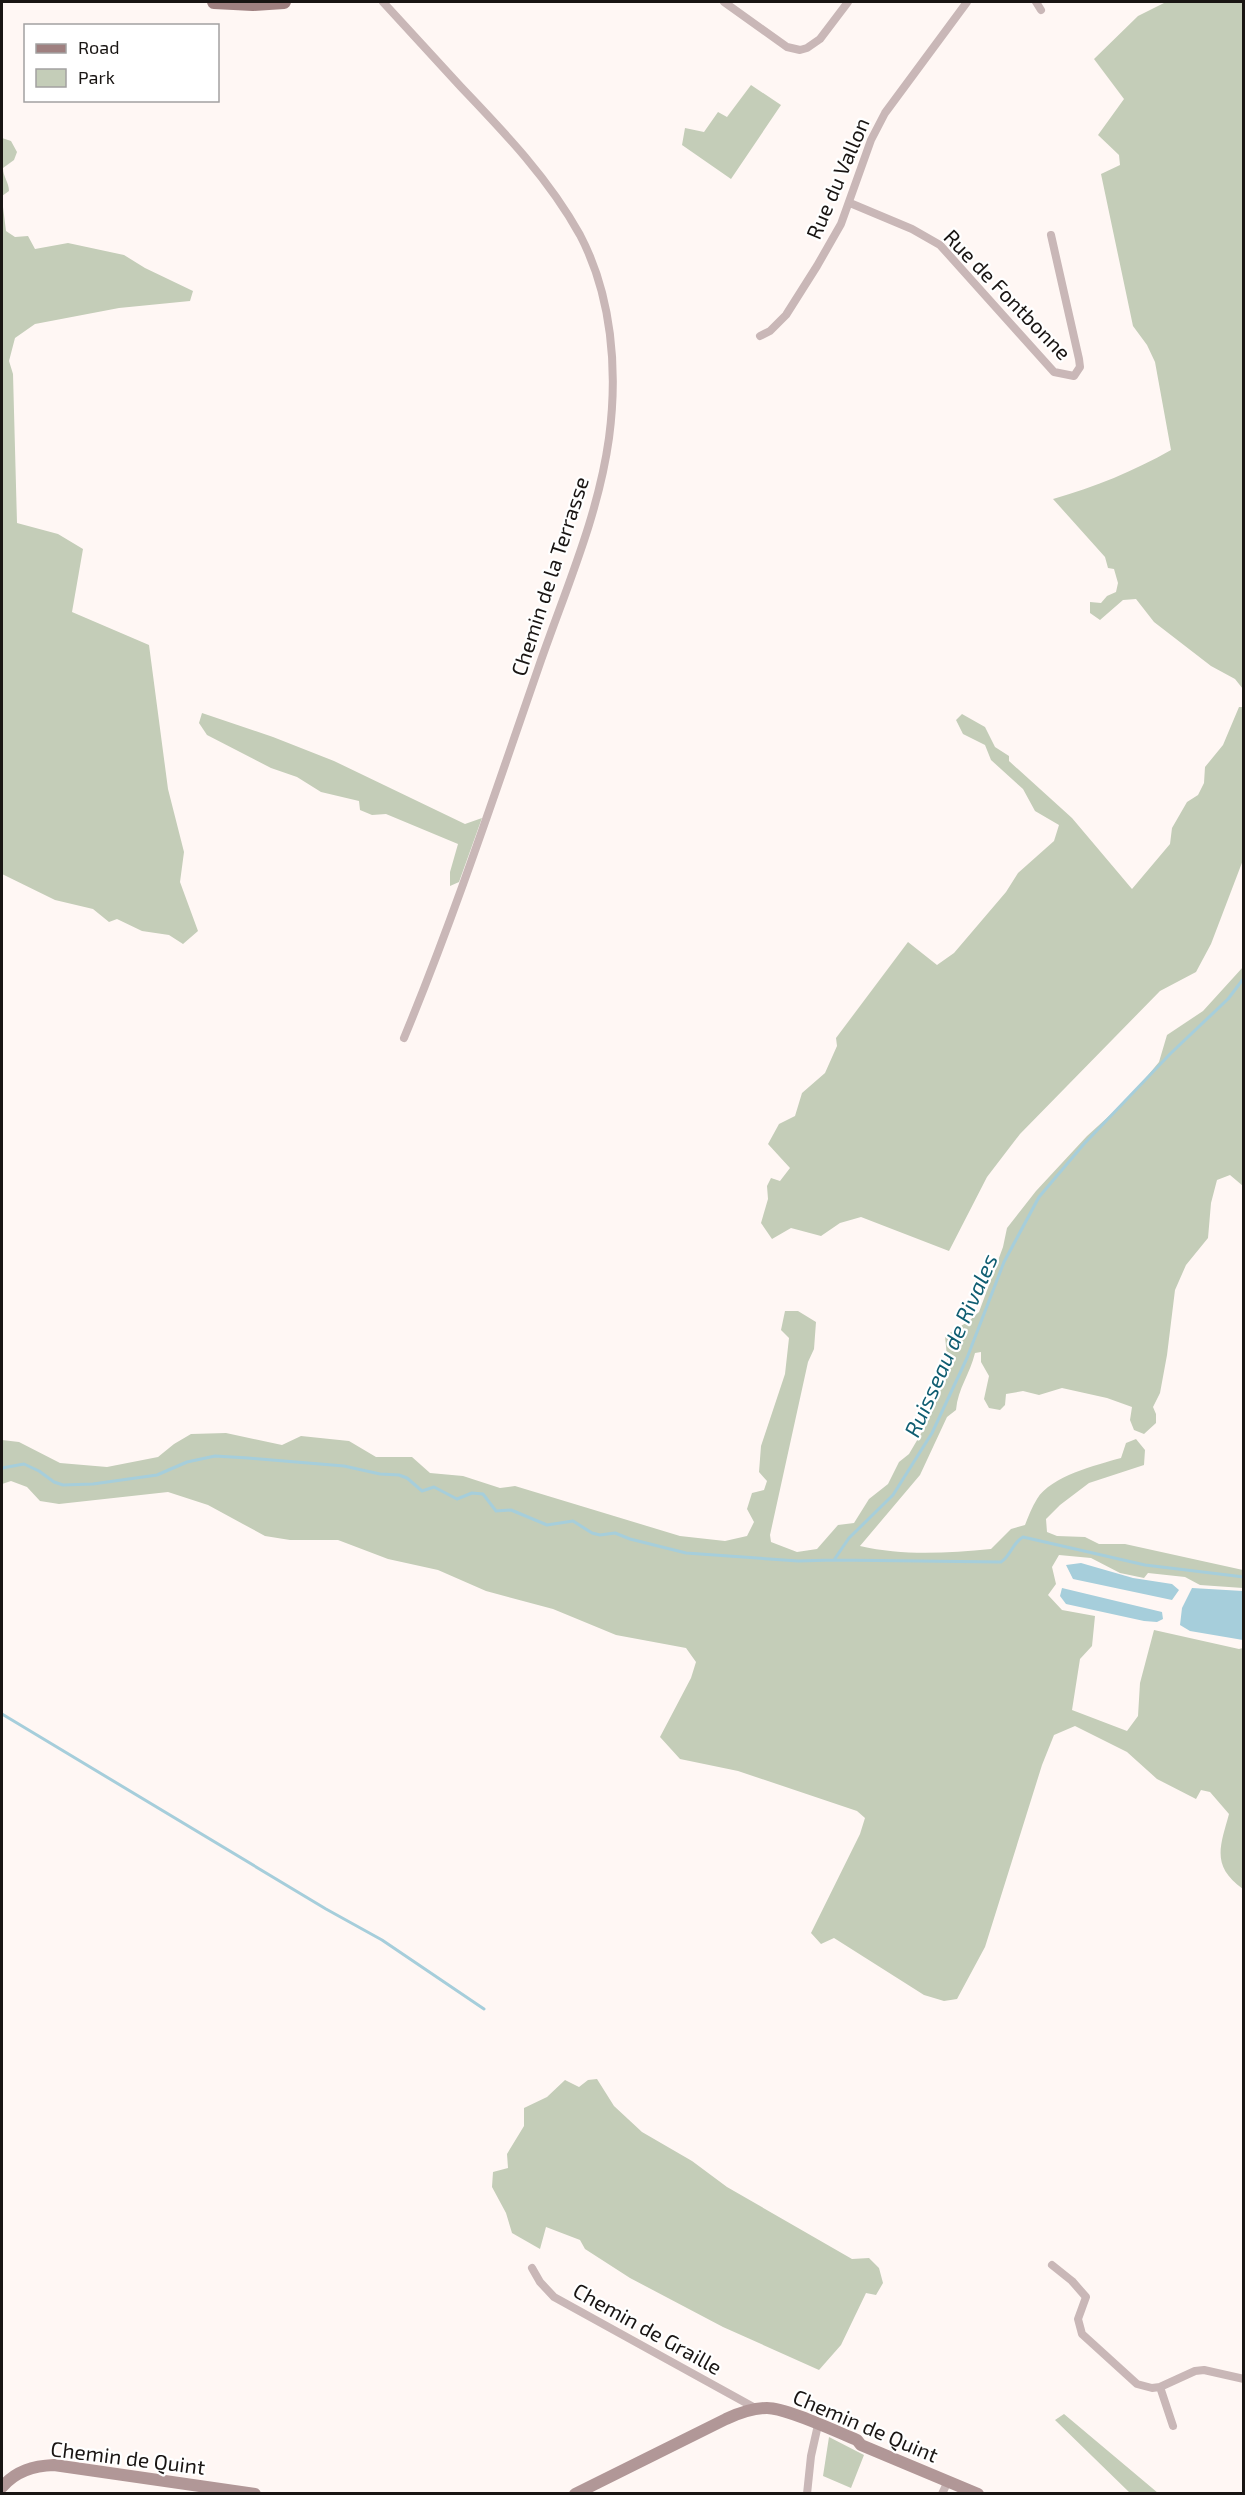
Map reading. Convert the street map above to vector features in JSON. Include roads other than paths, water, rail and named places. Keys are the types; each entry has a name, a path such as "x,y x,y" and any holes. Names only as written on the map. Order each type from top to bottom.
{"main road":[{"path":"214,2 253,4 284,2"}],"street":[{"name":"Chemin de la Terrasse","path":"383,2 501,130 553,191 580,236 600,287 611,341 613,369 609,439 591,518 468,872 404,1038"},
{"path":"724,2 787,46 800,50 820,39 848,2"},
{"name":"Rue du Vallon","path":"760,336 770,331 786,315 833,241 850,203 871,140 885,113 967,2"},
{"path":"1036,2 1041,10"},
{"name":"Rue de Fontbonne","path":"850,203 912,229 940,245 1054,372 1074,376 1080,367 1079,358 1051,235"},
{"path":"1052,2265 1086,2296 1078,2325 1087,2341 1137,2384 1152,2388 1160,2387 1195,2371 1204,2370 1244,2379"},
{"name":"Chemin de Graille","path":"532,2268 540,2282 554,2297 757,2409"},
{"path":"1160,2387 1173,2426"},
{"name":"Chemin de Quint","path":"575,2493 634,2466 707,2427 741,2413 767,2408 786,2411 857,2440 861,2445 978,2493"},
{"path":"807,2493 811,2456 818,2425"},
{"name":"Chemin de Quint","path":"2,2487 23,2470 54,2465 255,2493"},
{"path":"942,2493 948,2481"}],"water":[{"path":"1081,1563 1133,1578 1172,1584 1179,1590 1172,1600 1073,1579 1066,1565"},
{"path":"1062,1588 1162,1612 1163,1619 1157,1622 1144,1621 1066,1604 1060,1596"},
{"path":"1192,1588 1243,1591 1243,1640 1190,1631 1180,1625 1182,1608"}],"waterway":[{"name":"Ruisseau de Rivales","path":"2,1468 24,1464 63,1485 93,1484 157,1475 187,1462 215,1456 344,1466 380,1474 399,1475 407,1478 422,1491 434,1487 457,1499 472,1493 483,1494 496,1511 511,1510 547,1525 573,1521 592,1533 600,1535 615,1533 686,1553 798,1561 834,1560 849,1538 893,1495 932,1433 967,1358 1004,1262 1039,1197 1083,1145 1170,1054 1228,999 1244,978"},
{"path":"834,1560 1001,1562 1023,1537 1145,1565 1244,1577"},
{"path":"2,1714 326,1909 382,1940 484,2009"}]}
